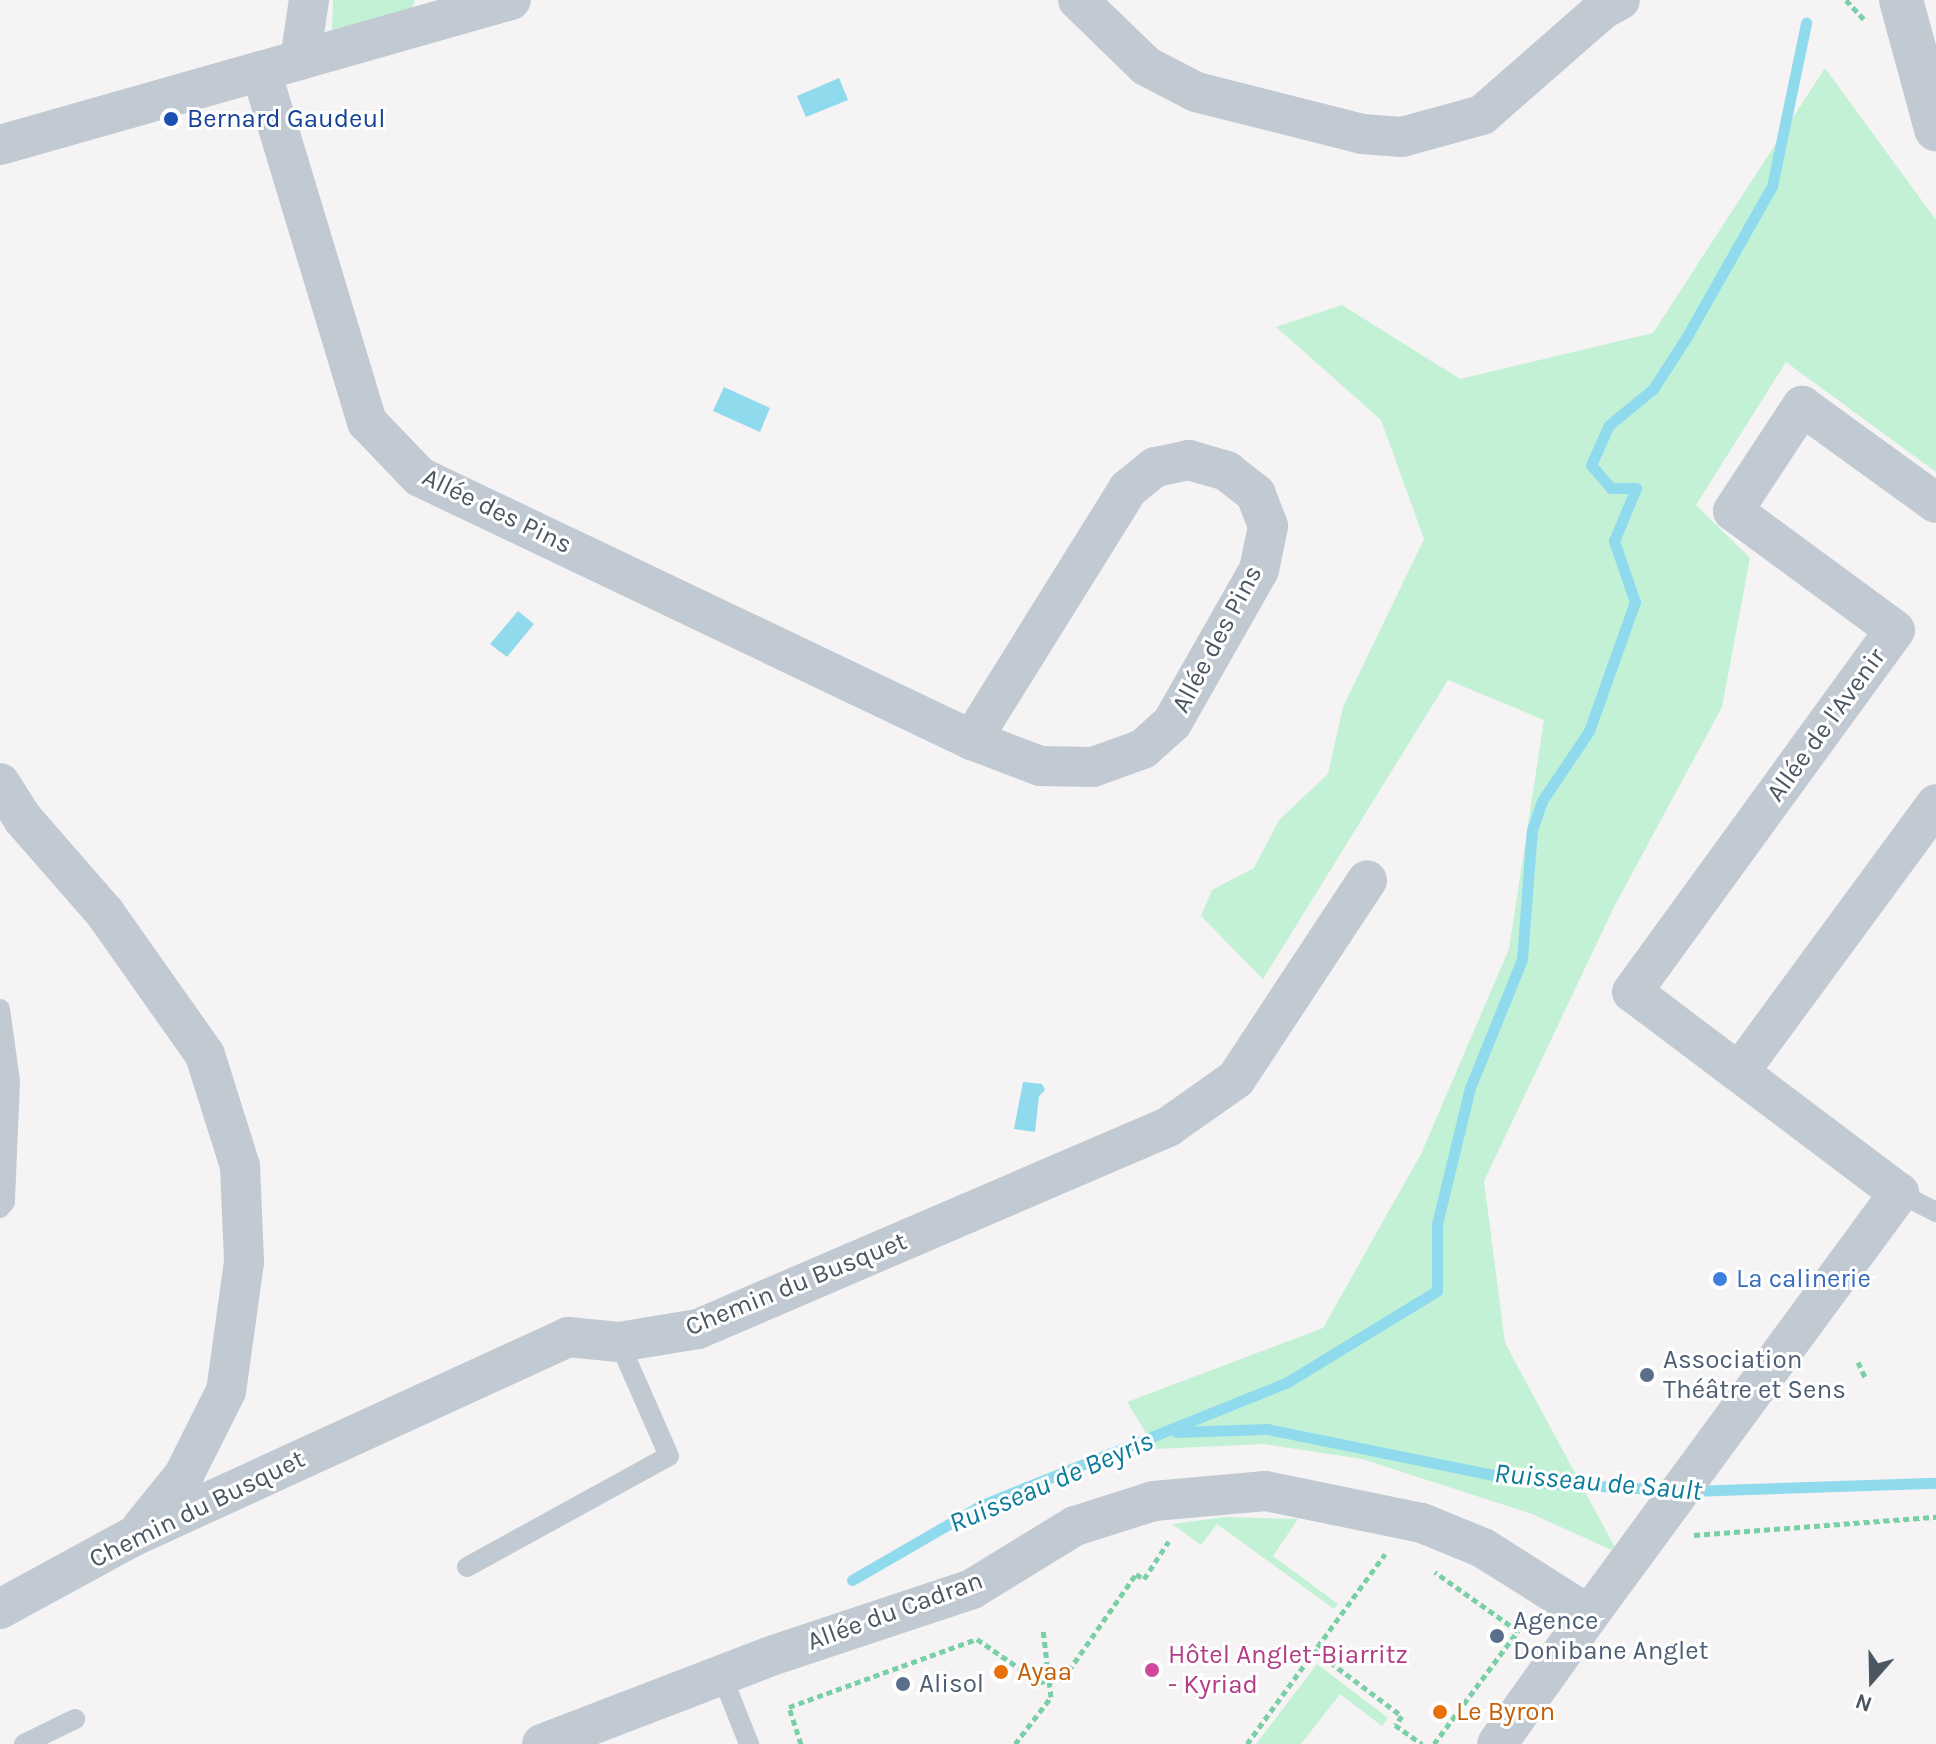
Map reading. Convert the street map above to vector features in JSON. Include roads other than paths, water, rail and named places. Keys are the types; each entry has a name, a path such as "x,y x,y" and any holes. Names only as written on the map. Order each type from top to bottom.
{"street":[{"path":"300,60 309,0"},
{"path":"0,145 511,0"},
{"path":"1078,0 1146,66 1196,92 1362,134 1402,137 1482,115 1592,18 1620,0"},
{"path":"1901,0 1936,129"},
{"name":"Allée des Pins","path":"261,71 367,422 420,477 972,740 1040,766 1093,767 1143,749 1172,723 1259,570 1268,526 1256,494 1227,471 1189,460 1155,467 1128,489 972,740"},
{"name":"Allée de l'Avenir","path":"1899,1193 1632,992 1895,630 1733,511 1802,406 1936,503"},
{"path":"2,798 105,913 205,1055 240,1166 244,1262 226,1391 184,1475 134,1536"},
{"path":"1740,1071 1936,804"},
{"name":"Chemin du Busquet","path":"0,1609 134,1536 568,1337 619,1342 698,1329 1168,1127 1236,1079 1367,880"},
{"path":"1497,1744 1899,1193"},
{"name":"Allée du Cadran","path":"542,1744 722,1676 972,1589 1075,1526 1154,1501 1266,1491 1422,1523 1483,1548 1589,1615"}],"lane":[{"path":"0,1009 10,1081 5,1202 0,1208"},
{"path":"1899,1193 1936,1212"},
{"path":"467,1567 669,1456 619,1342"},
{"path":"722,1676 749,1744"},
{"path":"24,1744 75,1719"}],"water":[{"path":"839,78 848,100 806,117 797,96"},
{"path":"724,387 770,408 760,432 713,411"},
{"path":"518,611 534,624 507,657 490,644"},
{"path":"1023,1082 1042,1084 1045,1090 1039,1096 1035,1132 1014,1129"}],"waterway":[{"name":"Ruisseau de Beyris","path":"852,1580 982,1505 1286,1383 1437,1291 1437,1224 1470,1088 1522,959 1532,830 1542,801 1589,731 1635,602 1614,541 1636,488 1611,488 1591,465 1609,425 1653,389 1686,338 1772,186 1806,23"},
{"name":"Ruisseau de Sault","path":"1176,1432 1267,1429 1528,1482 1669,1490"},
{"name":"Ruisseau de Sault","path":"1690,1491 1936,1483"}],"place":[{"name":"Bernard Gaudeul","path":"171,119"},
{"name":"La calinerie","path":"1720,1279"},
{"name":"Association Théâtre et Sens","path":"1647,1375"},
{"name":"Agence Donibane Anglet","path":"1497,1636"},
{"name":"Hôtel Anglet-Biarritz - Kyriad","path":"1152,1670"},
{"name":"Ayaa","path":"1001,1672"},
{"name":"Alisol","path":"903,1684"},
{"name":"Le Byron","path":"1440,1712"}]}
